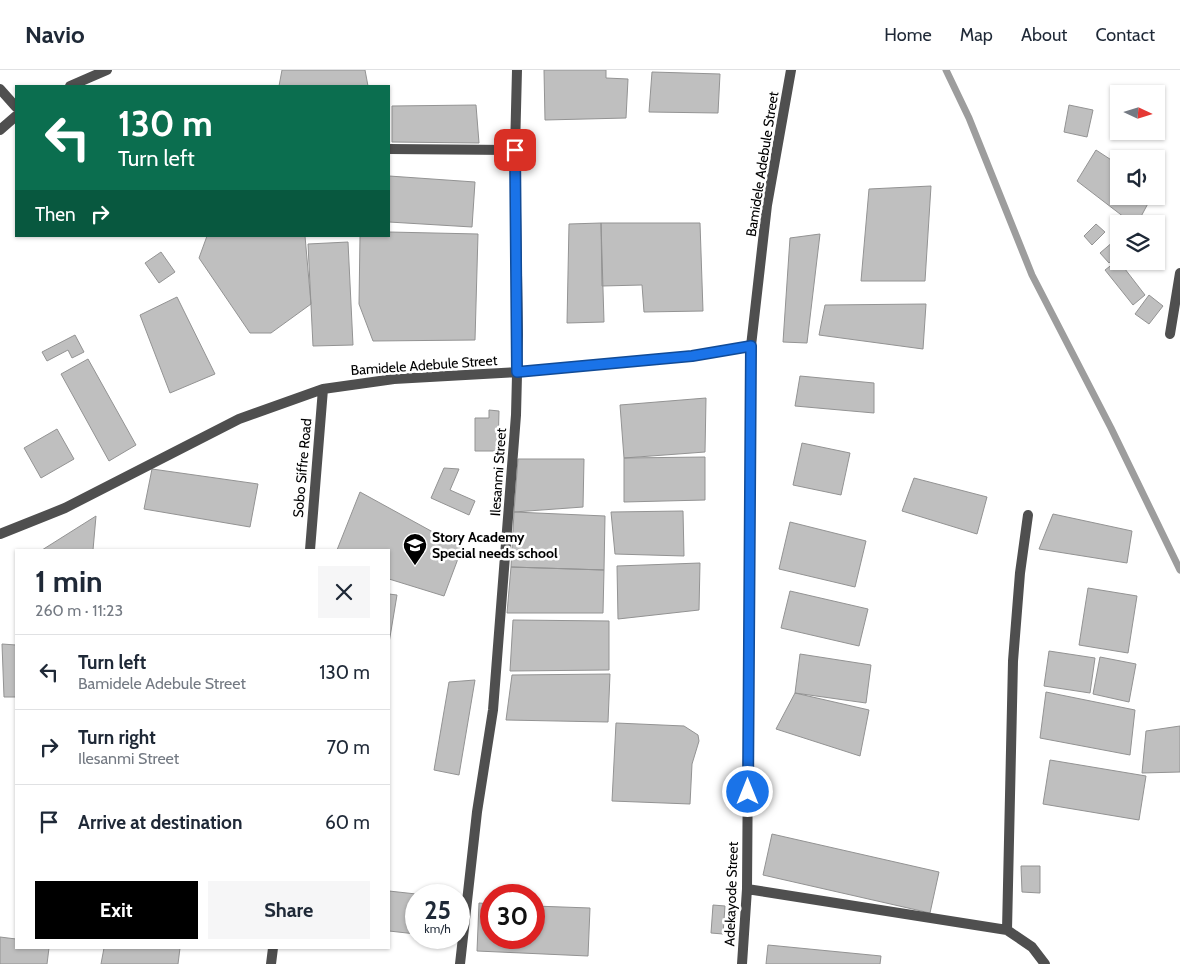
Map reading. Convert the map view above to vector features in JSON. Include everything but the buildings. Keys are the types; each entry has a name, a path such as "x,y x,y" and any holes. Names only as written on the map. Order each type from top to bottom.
{"street":[{"path":"72,85 107,70"},
{"name":"Ilesanmi Street","path":"460,964 476,812 493,710 516,415 516,70"},
{"name":"Bamidele Adebule Street","path":"0,534 65,508 239,419 323,389 394,379 517,372 692,356 751,346 767,205 791,70"},
{"path":"0,89 15,106"},
{"path":"0,130 15,117"},
{"path":"390,149 515,150"},
{"path":"1170,334 1180,273"},
{"name":"Adekayode Street","path":"742,964 747,888 751,346"},
{"name":"Sobo Siffre Road","path":"310,549 323,389"},
{"path":"1007,930 1013,661 1020,574 1028,515"},
{"path":"747,888 1007,930 1032,947 1045,964"},
{"path":"272,964 273,949"}],"waterway":[{"path":"946,70 969,118 1032,275 1111,428 1180,570"}],"place":[{"name":"Story Academy Special needs school","path":"415,566"}],"route":[{"path":"515,150 517,372 692,356 751,346 748,792"}]}
